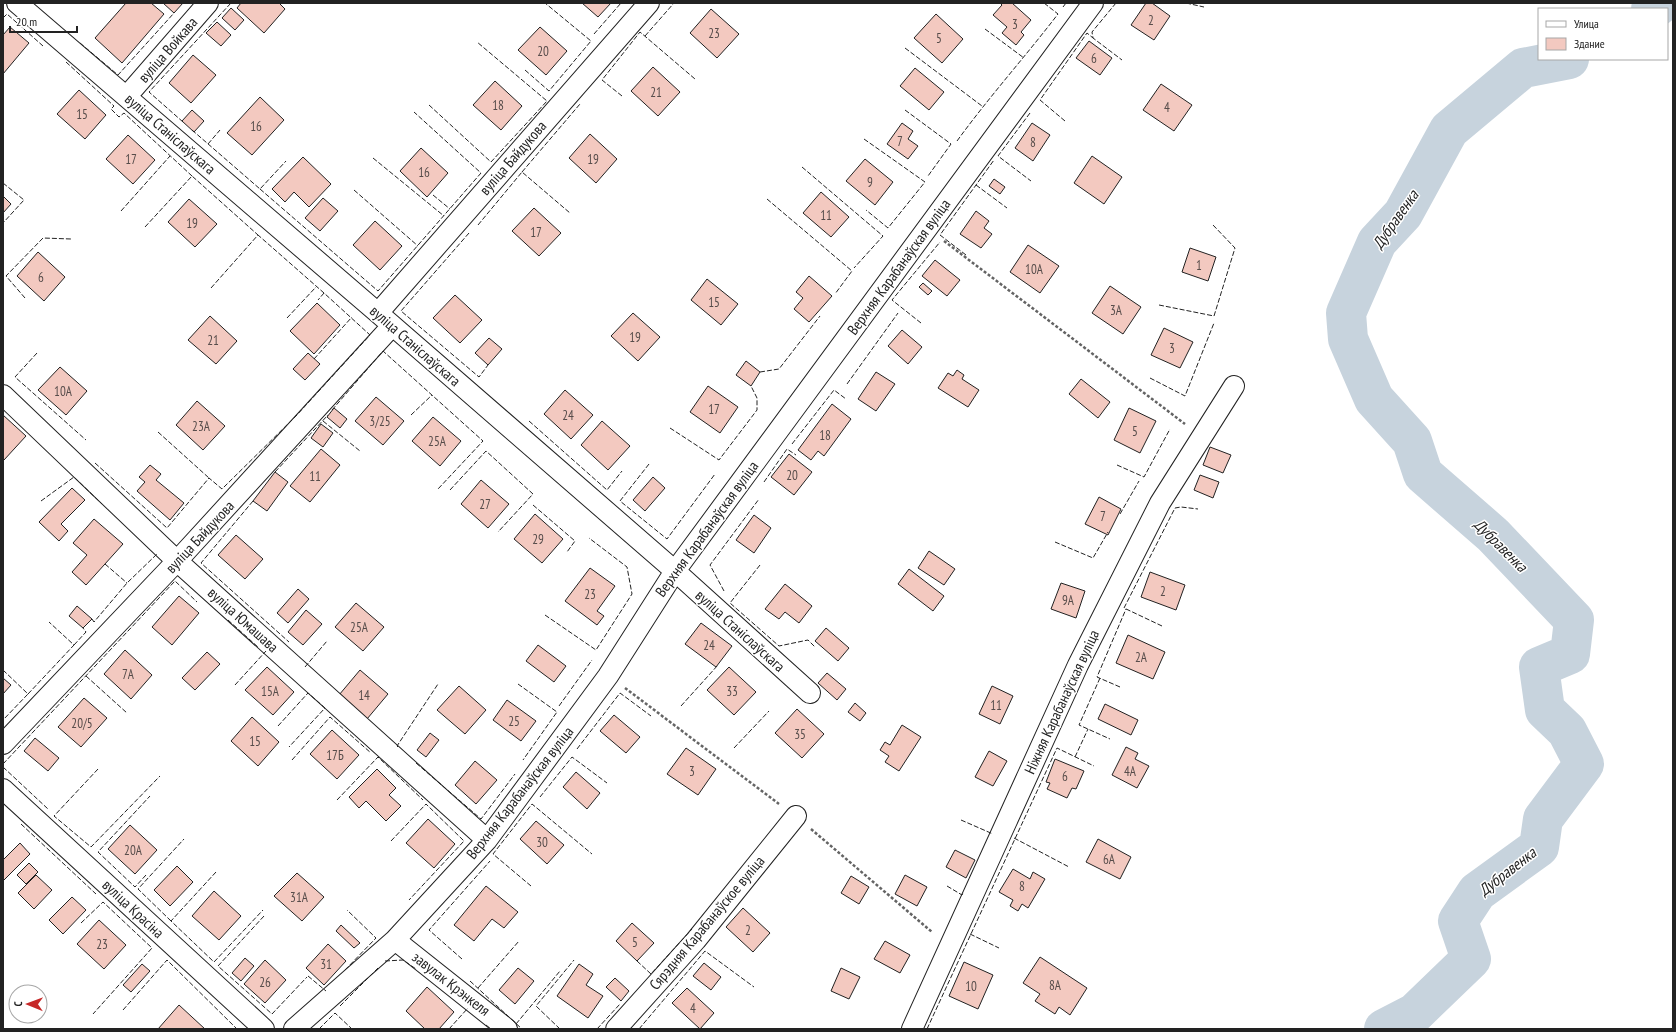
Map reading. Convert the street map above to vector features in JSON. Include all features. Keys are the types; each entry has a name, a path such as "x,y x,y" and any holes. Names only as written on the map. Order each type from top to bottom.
{"street":[{"name":"вуліца Станіслаўскага","path":"17,3 127,96 675,571 810,694"},
{"name":"вуліца Войкава","path":"127,96 208,3"},
{"name":"вуліца Байдукова","path":"378,313 649,3"},
{"name":"Верхняя Карабанаўская вуліца","path":"294,1029 395,940 488,840 608,676 675,571 1093,3"},
{"name":"вуліца Байдукова","path":"3,744 178,562 392,326"},
{"name":"Ніжняя Карабанаўская вуліца","path":"912,1029 1078,665 1160,503 1234,386"},
{"name":"вуліца Юмашава","path":"3,395 178,562 488,840"},
{"name":"вуліца Красіна","path":"3,790 264,1029"},
{"name":"Сярэдняя Карабанаўское вуліца","path":"616,1029 696,940 796,816"},
{"name":"завулак Крэнкеля","path":"395,940 507,1029"}],"path":[{"path":"927,228 1202,436"}],"building":[{"path":"126,3 151,3 164,14 122,63 95,38"},
{"path":"163,3 183,3 174,13"},
{"path":"241,3 279,3 285,9 264,33 237,8"},
{"path":"582,3 611,3 598,17"},
{"path":"1000,3 1012,3 1031,20 1021,32 1024,35 1016,45 1002,33 1007,27 993,15 1002,5"},
{"path":"1146,3 1152,3 1170,16 1154,40 1131,25"},
{"path":"231,8 244,20 235,30 222,18"},
{"path":"711,9 739,34 717,58 690,33"},
{"path":"936,14 963,39 942,63 914,38"},
{"path":"217,22 231,35 221,46 206,33"},
{"path":"10,27 29,43 3,74 3,35"},
{"path":"540,27 567,51 546,75 518,50"},
{"path":"1089,41 1112,58 1100,75 1076,58"},
{"path":"193,55 216,75 191,103 169,83"},
{"path":"653,67 680,92 658,116 631,91"},
{"path":"915,68 944,92 929,110 900,86"},
{"path":"495,81 522,106 501,130 473,105"},
{"path":"1161,84 1192,105 1174,131 1143,110"},
{"path":"79,90 106,115 85,139 57,114"},
{"path":"260,97 284,120 252,155 227,133"},
{"path":"192,110 204,121 194,132 182,121"},
{"path":"902,123 913,131 908,139 918,146 908,159 887,144"},
{"path":"1032,123 1050,135 1033,161 1015,148"},
{"path":"590,134 617,159 596,183 569,158"},
{"path":"128,135 155,160 133,184 106,159"},
{"path":"421,148 448,173 427,197 400,171"},
{"path":"1092,156 1122,177 1104,204 1074,183"},
{"path":"303,157 331,184 309,207 294,192 285,202 272,189"},
{"path":"865,159 893,182 875,205 846,181"},
{"path":"994,179 1005,187 1000,194 989,186"},
{"path":"821,192 849,217 831,237 803,213"},
{"path":"3,196 11,204 3,213"},
{"path":"323,198 338,211 320,231 305,218"},
{"path":"189,199 217,224 195,247 168,222"},
{"path":"534,208 561,233 539,256 512,231"},
{"path":"976,211 989,221 984,228 992,234 981,248 960,234"},
{"path":"375,221 402,246 380,270 353,245"},
{"path":"1028,245 1059,266 1040,293 1010,272"},
{"path":"1190,248 1216,257 1208,281 1182,272"},
{"path":"38,252 65,277 44,301 17,276"},
{"path":"935,260 960,280 947,296 922,276"},
{"path":"809,276 832,296 809,322 794,309 803,298 796,292"},
{"path":"707,279 738,304 721,325 691,300"},
{"path":"923,283 932,291 928,295 919,287"},
{"path":"1110,286 1141,307 1123,334 1092,313"},
{"path":"455,295 482,320 460,343 433,318"},
{"path":"317,303 340,325 314,354 290,331"},
{"path":"633,313 660,337 638,361 611,336"},
{"path":"210,316 237,341 216,364 188,340"},
{"path":"1164,328 1193,342 1180,368 1151,355"},
{"path":"902,330 922,347 908,364 888,346"},
{"path":"489,338 502,349 488,365 475,353"},
{"path":"308,353 320,364 305,380 293,369"},
{"path":"746,361 760,372 751,386 736,375"},
{"path":"60,367 87,391 66,415 38,390"},
{"path":"957,370 964,375 962,379 979,390 968,407 938,388 948,373 953,376"},
{"path":"876,372 895,384 876,411 858,399"},
{"path":"1081,379 1110,402 1098,418 1069,394"},
{"path":"708,386 738,407 720,433 690,412"},
{"path":"565,390 593,415 571,439 544,414"},
{"path":"376,397 404,421 383,445 355,421"},
{"path":"197,401 225,426 203,450 176,425"},
{"path":"832,404 851,419 824,456 818,451 811,460 798,450"},
{"path":"334,408 347,419 340,428 327,417"},
{"path":"1129,408 1156,421 1140,453 1114,440"},
{"path":"3,415 26,436 4,460 3,459"},
{"path":"433,417 461,441 440,466 412,441"},
{"path":"602,421 630,446 608,470 581,445"},
{"path":"321,424 333,433 323,447 311,438"},
{"path":"1210,447 1231,455 1223,473 1203,465"},
{"path":"321,449 340,465 310,502 290,486"},
{"path":"789,454 812,472 794,495 771,477"},
{"path":"150,465 161,474 156,480 184,503 170,520 137,491 145,482 139,477"},
{"path":"275,472 288,482 267,511 253,501"},
{"path":"1200,475 1219,482 1213,498 1194,490"},
{"path":"653,477 665,488 645,511 633,500"},
{"path":"481,480 509,504 488,528 461,504"},
{"path":"72,488 85,500 61,524 68,531 59,541 39,522"},
{"path":"1099,497 1121,509 1108,535 1085,524"},
{"path":"535,514 563,539 542,563 514,539"},
{"path":"754,515 771,528 754,553 736,540"},
{"path":"94,519 123,544 86,585 72,572 87,555 73,543"},
{"path":"236,535 263,559 245,579 218,555"},
{"path":"929,551 955,569 944,585 918,568"},
{"path":"590,568 615,586 597,611 604,616 597,625 565,601"},
{"path":"909,569 944,596 933,611 898,584"},
{"path":"1150,572 1185,585 1176,610 1141,597"},
{"path":"1061,583 1085,591 1076,618 1051,609"},
{"path":"785,584 812,606 799,623 785,612 779,619 765,609"},
{"path":"298,589 309,599 288,623 277,613"},
{"path":"179,596 199,613 172,645 152,627"},
{"path":"356,603 384,627 363,651 335,627"},
{"path":"77,606 92,619 83,628 69,616"},
{"path":"306,610 322,624 303,645 288,632"},
{"path":"701,623 732,646 716,667 685,644"},
{"path":"826,628 849,648 838,661 815,641"},
{"path":"1128,635 1165,652 1153,679 1116,663"},
{"path":"538,645 566,666 554,682 526,661"},
{"path":"125,650 152,675 131,699 104,674"},
{"path":"207,652 220,664 195,690 182,678"},
{"path":"267,667 294,692 273,715 245,690"},
{"path":"729,667 756,692 734,715 707,690"},
{"path":"360,670 388,694 367,719 339,695"},
{"path":"827,673 846,689 837,700 818,683"},
{"path":"3,678 11,685 3,694"},
{"path":"459,686 486,710 465,734 437,710"},
{"path":"992,686 1013,696 1000,724 979,714"},
{"path":"84,698 107,718 81,747 58,727"},
{"path":"507,700 536,721 521,741 493,720"},
{"path":"855,703 866,713 860,721 848,712"},
{"path":"1105,704 1138,720 1131,735 1098,719"},
{"path":"797,709 824,734 802,758 775,733"},
{"path":"614,715 640,737 626,753 600,731"},
{"path":"252,717 279,742 258,766 231,741"},
{"path":"902,725 921,737 899,771 885,762 889,756 880,750 885,742 890,745"},
{"path":"332,730 359,755 337,779 310,754"},
{"path":"430,733 439,740 426,757 417,750"},
{"path":"35,738 59,758 48,771 24,751"},
{"path":"1126,747 1138,753 1135,759 1149,766 1137,788 1112,775"},
{"path":"686,748 716,769 698,795 667,774"},
{"path":"989,751 1007,761 993,786 975,777"},
{"path":"1055,759 1084,771 1076,789 1072,788 1067,798 1047,789 1050,783 1046,782"},
{"path":"475,761 497,780 476,804 455,785"},
{"path":"377,769 396,788 389,795 401,806 386,821 366,801 359,808 349,797"},
{"path":"576,772 600,793 587,809 563,787"},
{"path":"428,819 455,844 434,868 406,843"},
{"path":"536,821 564,845 547,864 520,839"},
{"path":"130,825 157,850 135,874 108,849"},
{"path":"1098,839 1131,857 1120,879 1086,862"},
{"path":"20,843 30,854 3,881 3,860"},
{"path":"955,850 975,860 966,878 946,867"},
{"path":"29,863 38,872 26,884 17,875"},
{"path":"177,866 193,882 170,906 154,890"},
{"path":"1013,869 1030,879 1033,872 1045,879 1028,908 1022,904 1018,911 1010,906 1013,900 999,892"},
{"path":"297,873 324,897 302,921 274,896"},
{"path":"36,875 52,890 34,909 18,893"},
{"path":"905,875 927,887 917,906 895,894"},
{"path":"851,876 869,887 859,904 841,893"},
{"path":"486,886 518,912 504,928 492,919 474,941 454,925"},
{"path":"214,891 241,916 219,940 192,916"},
{"path":"72,897 86,910 63,934 49,920"},
{"path":"743,908 770,933 753,952 726,927"},
{"path":"99,920 126,945 104,969 77,944"},
{"path":"632,923 654,943 637,961 616,941"},
{"path":"341,925 360,943 354,948 336,931"},
{"path":"885,941 910,955 900,973 874,959"},
{"path":"328,944 346,961 324,985 306,968"},
{"path":"1040,957 1087,988 1070,1015 1059,1007 1055,1014 1035,1001 1040,994 1023,983"},
{"path":"245,958 254,966 241,981 232,973"},
{"path":"265,960 286,980 265,1003 244,984"},
{"path":"964,962 993,975 978,1009 949,996"},
{"path":"704,963 721,977 711,990 693,976"},
{"path":"142,964 150,971 131,992 123,985"},
{"path":"579,964 593,974 586,985 603,996 588,1018 557,996"},
{"path":"518,968 534,981 515,1004 499,990"},
{"path":"841,968 860,977 849,999 831,991"},
{"path":"615,978 629,991 621,1001 606,987"},
{"path":"427,987 454,1012 439,1029 425,1029 406,1011"},
{"path":"687,988 714,1013 700,1029 672,1003"},
{"path":"179,1005 205,1029 158,1029"}],"waterway":[{"name":"Дубравенка","path":"1653,8 1658,6 1659,3"},
{"name":"Дубравенка","path":"1384,1029 1415,1013 1471,959 1458,921 1477,892 1539,847 1543,819 1584,764 1567,731 1545,710 1539,667 1570,654 1574,620 1493,535 1423,474 1412,441 1374,399 1348,339 1346,313 1377,242 1403,214 1449,130 1523,68 1564,60"}],"fence":[{"path":"183,122 149,92 231,3"},
{"path":"525,70 549,91 591,41 545,3"},
{"path":"594,34 621,3"},
{"path":"645,36 674,3"},
{"path":"957,141 1058,14 1044,3"},
{"path":"1063,7 1066,3"},
{"path":"1116,3 1092,32 1093,38 1122,60"},
{"path":"1186,3 1204,7"},
{"path":"80,43 118,75 174,13"},
{"path":"3,18 7,14 43,46"},
{"path":"985,29 1024,58"},
{"path":"622,96 602,80 640,32 695,79"},
{"path":"1065,121 1040,100 1087,33 1093,38"},
{"path":"429,105 491,162 547,101 477,42"},
{"path":"905,48 982,106"},
{"path":"66,62 114,106 111,109 119,117 124,113 192,176"},
{"path":"522,172 580,104"},
{"path":"905,110 951,144 928,176"},
{"path":"260,189 378,291 481,173 414,112"},
{"path":"1030,113 998,156 1031,181"},
{"path":"192,130 260,189 286,161"},
{"path":"208,144 220,130"},
{"path":"864,139 925,182 888,228 866,210"},
{"path":"121,211 170,156"},
{"path":"373,158 444,216"},
{"path":"966,255 940,235 994,160"},
{"path":"802,167 883,236 854,268"},
{"path":"478,225 522,172 570,213"},
{"path":"145,227 192,176 258,235"},
{"path":"3,183 24,200 3,223"},
{"path":"976,185 1007,208"},
{"path":"354,190 418,246"},
{"path":"433,195 450,209"},
{"path":"767,199 852,271 835,294"},
{"path":"1159,305 1214,316 1235,248 1213,225"},
{"path":"469,233 401,311 479,377 488,365"},
{"path":"211,288 258,235 324,293"},
{"path":"25,298 6,276 43,238 71,239"},
{"path":"921,323 892,300 940,242"},
{"path":"287,318 316,287"},
{"path":"95,463 167,528 209,478 222,489 296,416 370,335 324,293 318,300"},
{"path":"847,384 898,313"},
{"path":"760,372 779,369 820,316"},
{"path":"314,359 352,317"},
{"path":"1150,378 1185,396 1214,323"},
{"path":"332,410 383,351 483,441 438,489"},
{"path":"37,353 15,377 86,440"},
{"path":"670,428 719,460 757,410 757,398 751,386"},
{"path":"792,444 834,390 846,399"},
{"path":"411,415 432,395"},
{"path":"275,472 328,415"},
{"path":"323,421 360,451"},
{"path":"529,421 607,490 622,471"},
{"path":"1117,465 1144,477 1170,429"},
{"path":"158,432 209,478"},
{"path":"764,482 787,449 796,455"},
{"path":"450,490 486,451 533,494 498,532"},
{"path":"649,464 620,501 667,539 715,474"},
{"path":"41,501 74,477 102,504"},
{"path":"1120,514 1139,481"},
{"path":"724,591 710,565 759,499"},
{"path":"253,501 201,563 289,642"},
{"path":"533,505 575,541 567,552"},
{"path":"1162,626 1124,608 1175,508 1181,507 1198,509"},
{"path":"1055,542 1093,558 1108,532"},
{"path":"545,615 596,650 632,594 627,567 589,538"},
{"path":"92,619 94,622 127,583 157,554 156,553"},
{"path":"105,564 127,583"},
{"path":"760,565 730,603 779,646 808,640 815,647"},
{"path":"3,764 175,581 197,602"},
{"path":"1120,687 1097,677 1126,609"},
{"path":"228,620 259,648"},
{"path":"28,694 74,645 49,622"},
{"path":"74,645 86,632 83,628"},
{"path":"305,667 327,641"},
{"path":"235,685 266,651"},
{"path":"559,706 592,660"},
{"path":"681,706 718,665"},
{"path":"3,670 28,694 3,720"},
{"path":"86,676 127,713"},
{"path":"1100,678 1079,725 1110,739"},
{"path":"398,747 397,746 438,684"},
{"path":"518,684 557,712 523,760"},
{"path":"278,726 308,693 325,708 289,747"},
{"path":"577,749 620,693 651,716"},
{"path":"734,748 769,711"},
{"path":"292,760 330,717 371,753"},
{"path":"1075,757 1088,729"},
{"path":"927,1029 1057,748 1094,766"},
{"path":"337,800 378,757 423,800"},
{"path":"540,797 572,757 607,783"},
{"path":"416,763 481,819 515,774"},
{"path":"3,767 48,809"},
{"path":"98,769 54,816 91,847 160,776"},
{"path":"146,875 135,887 98,852 150,796"},
{"path":"391,841 426,804 464,841 409,900"},
{"path":"531,886 493,854 532,804 592,854"},
{"path":"961,820 993,834"},
{"path":"21,824 96,894"},
{"path":"1014,838 1069,867"},
{"path":"171,921 138,889 184,839"},
{"path":"462,959 429,930 490,861"},
{"path":"216,872 171,921 214,962 263,910"},
{"path":"947,886 962,895 963,893"},
{"path":"81,923 103,902 152,948 93,1014"},
{"path":"345,970 376,938 347,910"},
{"path":"264,916 218,966 272,1014 307,977"},
{"path":"637,961 651,974 692,929"},
{"path":"970,934 999,948"},
{"path":"478,988 519,941"},
{"path":"639,1029 705,951 754,987"},
{"path":"123,1010 167,960 237,1029"},
{"path":"385,961 403,960 416,969"},
{"path":"560,1029 536,1006 574,960"},
{"path":"340,1006 378,968"},
{"path":"516,1024 560,971"},
{"path":"308,976 326,991"},
{"path":"470,981 522,1029"},
{"path":"597,1029 620,1004"},
{"path":"449,1029 468,1008"},
{"path":"319,1029 335,1013 352,1029"},
{"path":"486,1025 491,1029"}]}
